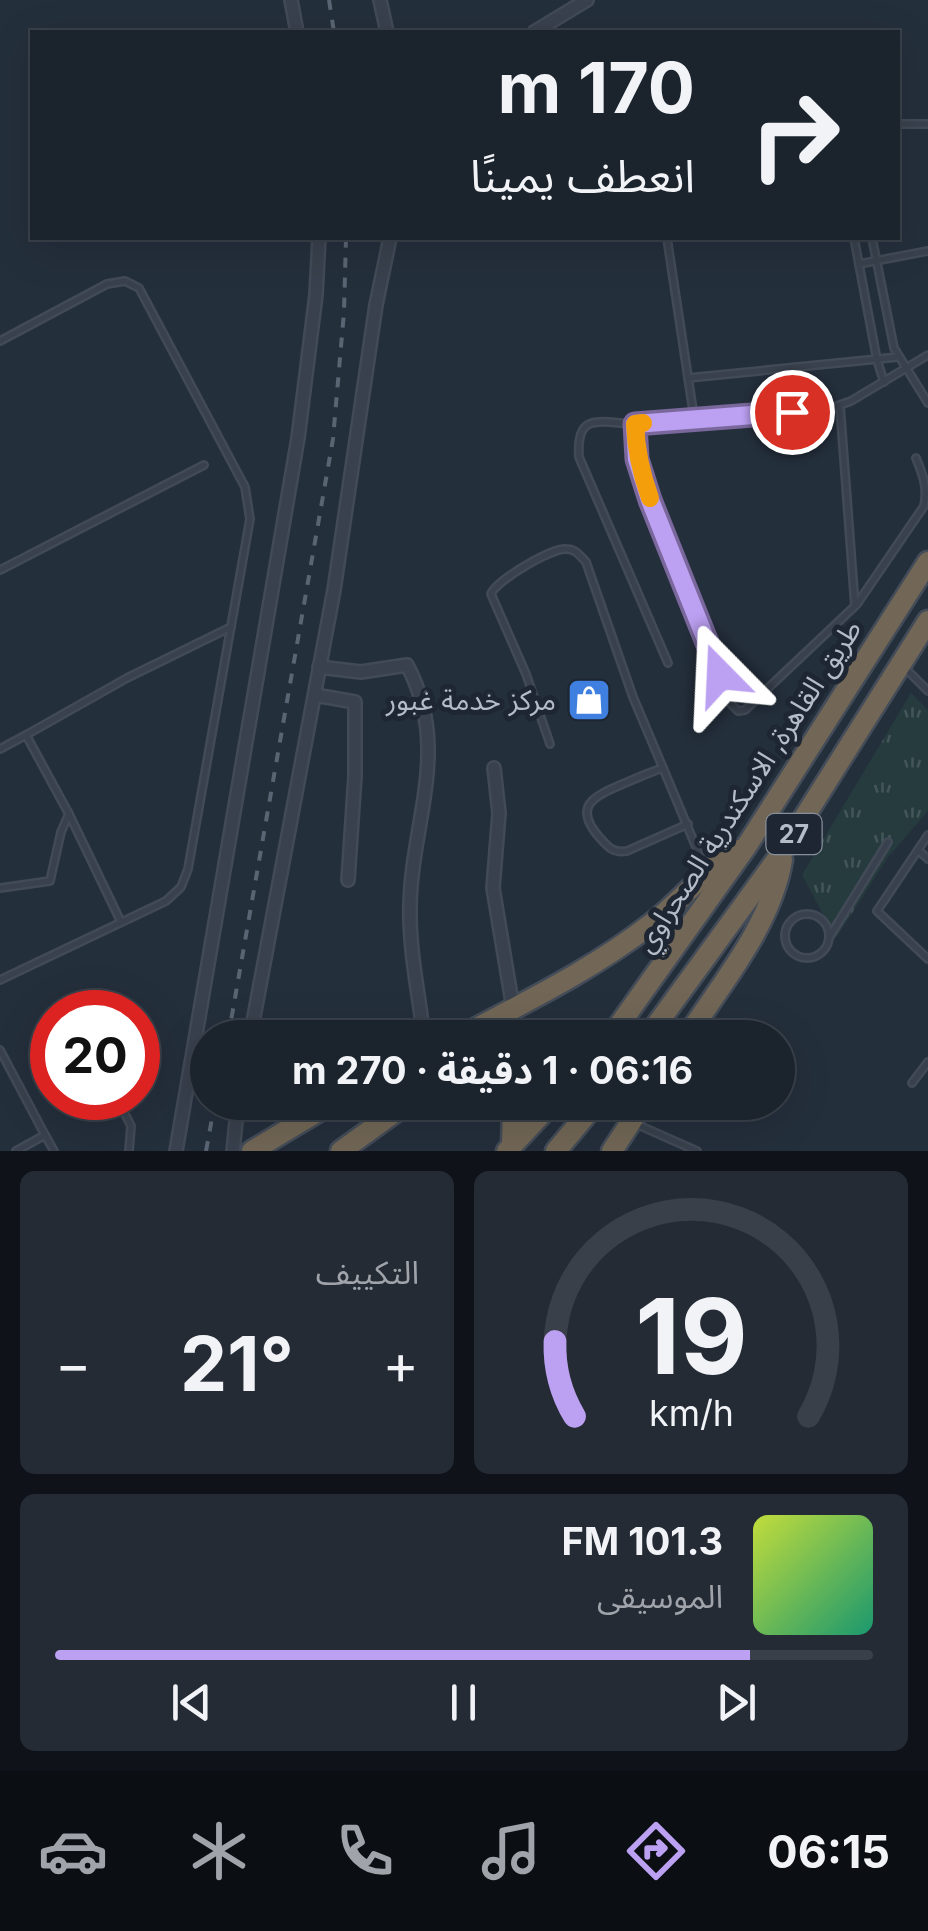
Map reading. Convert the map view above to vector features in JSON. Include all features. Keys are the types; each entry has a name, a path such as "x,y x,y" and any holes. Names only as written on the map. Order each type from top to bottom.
{"highway":[{"name":"طريق القاهرة, الاسكندرية الصحراوي","path":"623,1020 746,847 928,562"},
{"name":"طريق القاهرة, الاسكندرية الصحراوي","path":"660,1020 783,851 928,622"},
{"path":"490,1020 620,947 706,874 746,847"},
{"path":"697,1020 766,910 783,851"},
{"path":"252,1151 304,1120"},
{"path":"342,1151 384,1120"},
{"path":"510,1148 512,1120"},
{"path":"510,1148 536,1120"},
{"path":"561,1146 582,1120"},
{"path":"612,1151 632,1122"}],"street":[{"path":"291,0 297,30"},
{"path":"380,0 386,30"},
{"path":"537,30 588,0"},
{"path":"176,1151 298,438 319,240"},
{"path":"253,1020 315,695 390,240"},
{"path":"319,667 362,672 407,665 428,724 428,771 410,904 422,1020"},
{"path":"315,695 355,702 348,880"},
{"path":"494,768 499,812 493,888 512,1008"},
{"path":"234,1151 237,1120"}],"lane":[{"path":"900,124 928,124"},
{"path":"668,240 694,417"},
{"path":"854,240 884,382"},
{"path":"872,240 898,358 928,403"},
{"path":"859,264 928,251"},
{"path":"0,341 106,284 125,281 139,288 245,487 250,519 188,869 181,887 166,901 0,980"},
{"path":"668,663 579,457 578,436 582,427 588,423 635,424 825,410 840,406 928,355"},
{"path":"688,378 898,358"},
{"path":"840,406 855,606"},
{"path":"635,424 637,459 650,500 731,704 738,711 745,710 855,606 924,506 928,496 926,482 916,458"},
{"path":"0,570 204,465"},
{"path":"550,744 526,674 491,594 498,581 561,548 573,550 586,562 632,696 706,874"},
{"path":"0,749 127,678 232,627"},
{"path":"901,664 928,691"},
{"path":"26,735 121,922"},
{"path":"663,768 596,796 587,805 586,815 594,831 617,852 627,852 688,824"},
{"path":"0,888 50,881 69,814"},
{"path":"928,835 879,904 878,914 928,959"},
{"path":"830,936 818,916 806,913 795,916 784,936 787,948 796,956 818,956 888,842"},
{"path":"918,850 928,859"},
{"path":"766,910 787,925"},
{"path":"0,1050 54,1151"},
{"path":"912,1083 928,1062"},
{"path":"128,1120 129,1151"},
{"path":"632,1122 698,1151"},
{"path":"16,1151 45,1136"}],"green space":[{"path":"911,693 928,710 928,811 888,857 836,938 802,875"}],"railway":[{"path":"329,0 334,30"},
{"path":"231,1020 333,439 346,240"},
{"path":"206,1151 212,1120"}],"slow traffic":[{"path":"643,423 635,424 637,459 650,498"}],"place":[{"name":"مركز خدمة غبور","path":"589,700"}],"route":[{"path":"720,675 650,500 637,459 635,424 792,412"}]}
